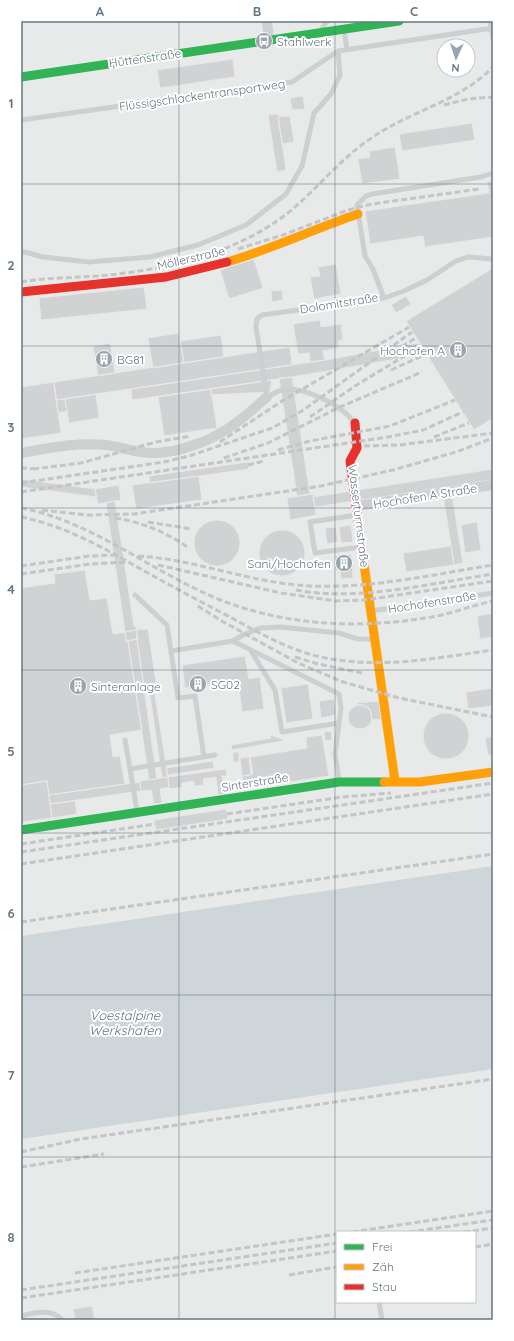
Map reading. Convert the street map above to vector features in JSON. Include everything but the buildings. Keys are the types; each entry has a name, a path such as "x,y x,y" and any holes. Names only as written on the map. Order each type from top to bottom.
{"street":[{"path":"267,21 269,40"},
{"name":"Hüttenstraße","path":"21,77 399,21"},
{"name":"Möllerstraße","path":"21,292 166,277 217,265 262,252 323,226 358,214"},
{"name":"Wasserturmstraße","path":"21,452 87,444 108,445 140,453 155,453 175,449 202,442 225,431 267,397"},
{"name":"Wasserturmstraße","path":"355,423 357,449 356,455 350,461 395,781"},
{"name":"Hochofen A Straße","path":"357,510 493,485"},
{"name":"Sinterstraße","path":"21,830 339,782 444,780 493,772"}],"lane":[{"path":"319,32 327,21"},
{"path":"490,21 493,39"},
{"path":"344,29 347,50"},
{"name":"Flüssigschlackentransportweg","path":"21,120 292,82 338,51 492,29"},
{"path":"21,251 44,258 89,262 150,257 198,245 246,225 286,194 302,166 314,113 331,94 340,75 338,51"},
{"path":"358,214 357,205 366,196 372,194 481,177 493,172"},
{"name":"Dolomitstraße","path":"267,397 256,327 257,319 262,315 384,298 373,269 365,256 358,214"},
{"path":"384,298 404,291 456,261 468,258 493,259"},
{"name":"Wasserturmstraße","path":"267,397 282,390 295,390 340,407 350,415 355,423"},
{"path":"357,510 310,522 315,553 362,546"},
{"name":"Hochofenstraße","path":"371,611 493,593"},
{"path":"135,595 167,625 178,698 195,696 204,757"},
{"path":"171,651 233,641 260,628 281,627 339,633 358,639 375,638"},
{"path":"233,641 339,694 341,708 335,754 339,782"},
{"path":"252,651 275,690 282,732 339,723"},
{"path":"125,740 137,812"},
{"path":"130,769 215,755"},
{"path":"379,1303 382,1320"},
{"path":"21,1316 50,1312 58,1315 62,1320"}],"shaded area":[{"path":"21,21 493,21 493,1320 21,1320"}],"water":[{"name":"Voestalpine Werkshafen","path":"493,866 493,1069 21,1139 21,936"}],"railway":[{"path":"21,282 43,279 109,275 153,269 197,258 239,243 258,233 290,211 360,146 388,128 466,89 493,67"},
{"path":"444,105 468,99 493,97"},
{"path":"238,249 283,235 348,210 372,204 479,189"},
{"path":"220,442 282,401 409,327"},
{"path":"21,483 164,462 189,456 272,428 302,411 412,332"},
{"path":"394,351 416,338"},
{"path":"310,417 355,386 421,346"},
{"path":"391,370 426,354"},
{"path":"224,458 268,443 340,407 422,372"},
{"path":"278,450 310,441 390,426 455,400"},
{"path":"21,492 388,437 423,430 463,412"},
{"path":"434,437 469,423"},
{"path":"364,446 400,445 493,433"},
{"path":"33,469 81,463 156,442 191,436"},
{"path":"42,510 87,515 134,514 321,486 393,470 456,452 493,438"},
{"path":"248,465 264,461"},
{"path":"21,468 39,469"},
{"path":"21,508 45,514 67,522 111,542 174,578 224,601 253,611 283,618 345,624 406,621 437,616 493,601"},
{"path":"21,517 54,526 86,540 265,636 312,655 368,663 430,659 493,650"},
{"path":"115,518 154,528 189,548"},
{"path":"148,522 191,529"},
{"path":"21,566 89,556 116,555"},
{"path":"138,556 178,561 257,579 297,585 321,586 371,584 493,565"},
{"path":"21,574 90,564 128,562"},
{"path":"158,565 281,593 336,601 364,600 493,581"},
{"path":"296,590 344,594 369,593 493,574"},
{"path":"198,606 220,620 298,663 343,682 399,698 493,717"},
{"path":"295,657 318,664 362,673"},
{"path":"21,852 493,783"},
{"path":"227,814 342,797 391,793"},
{"path":"21,864 493,794"},
{"path":"21,844 155,824"},
{"path":"21,922 493,854"},
{"path":"21,1152 81,1139 493,1079"},
{"path":"21,1167 104,1154"},
{"path":"359,1231 493,1211"},
{"path":"416,1231 493,1220"},
{"path":"471,1231 493,1228"},
{"path":"75,1273 336,1234"},
{"path":"21,1290 336,1243"},
{"path":"476,1247 493,1244"},
{"path":"21,1298 336,1251"},
{"path":"289,1275 336,1267"}],"traffic: fast":[{"path":"21,77 399,21"},
{"path":"21,830 339,782 384,782"}],"traffic: slow":[{"path":"227,262 358,214"},
{"path":"363,557 395,781"},
{"path":"384,782 420,782 493,772"}],"traffic: jam":[{"path":"21,292 166,277 227,262"},
{"path":"355,423 357,448 350,461 363,557"}],"place":[{"name":"Stahlwerk","path":"264,41"},
{"name":"Hochofen A","path":"458,350"},
{"name":"BG81","path":"104,359"},
{"name":"Sani/Hochofen","path":"344,563"},
{"name":"SG02","path":"198,684"},
{"name":"Sinteranlage","path":"78,686"}]}
